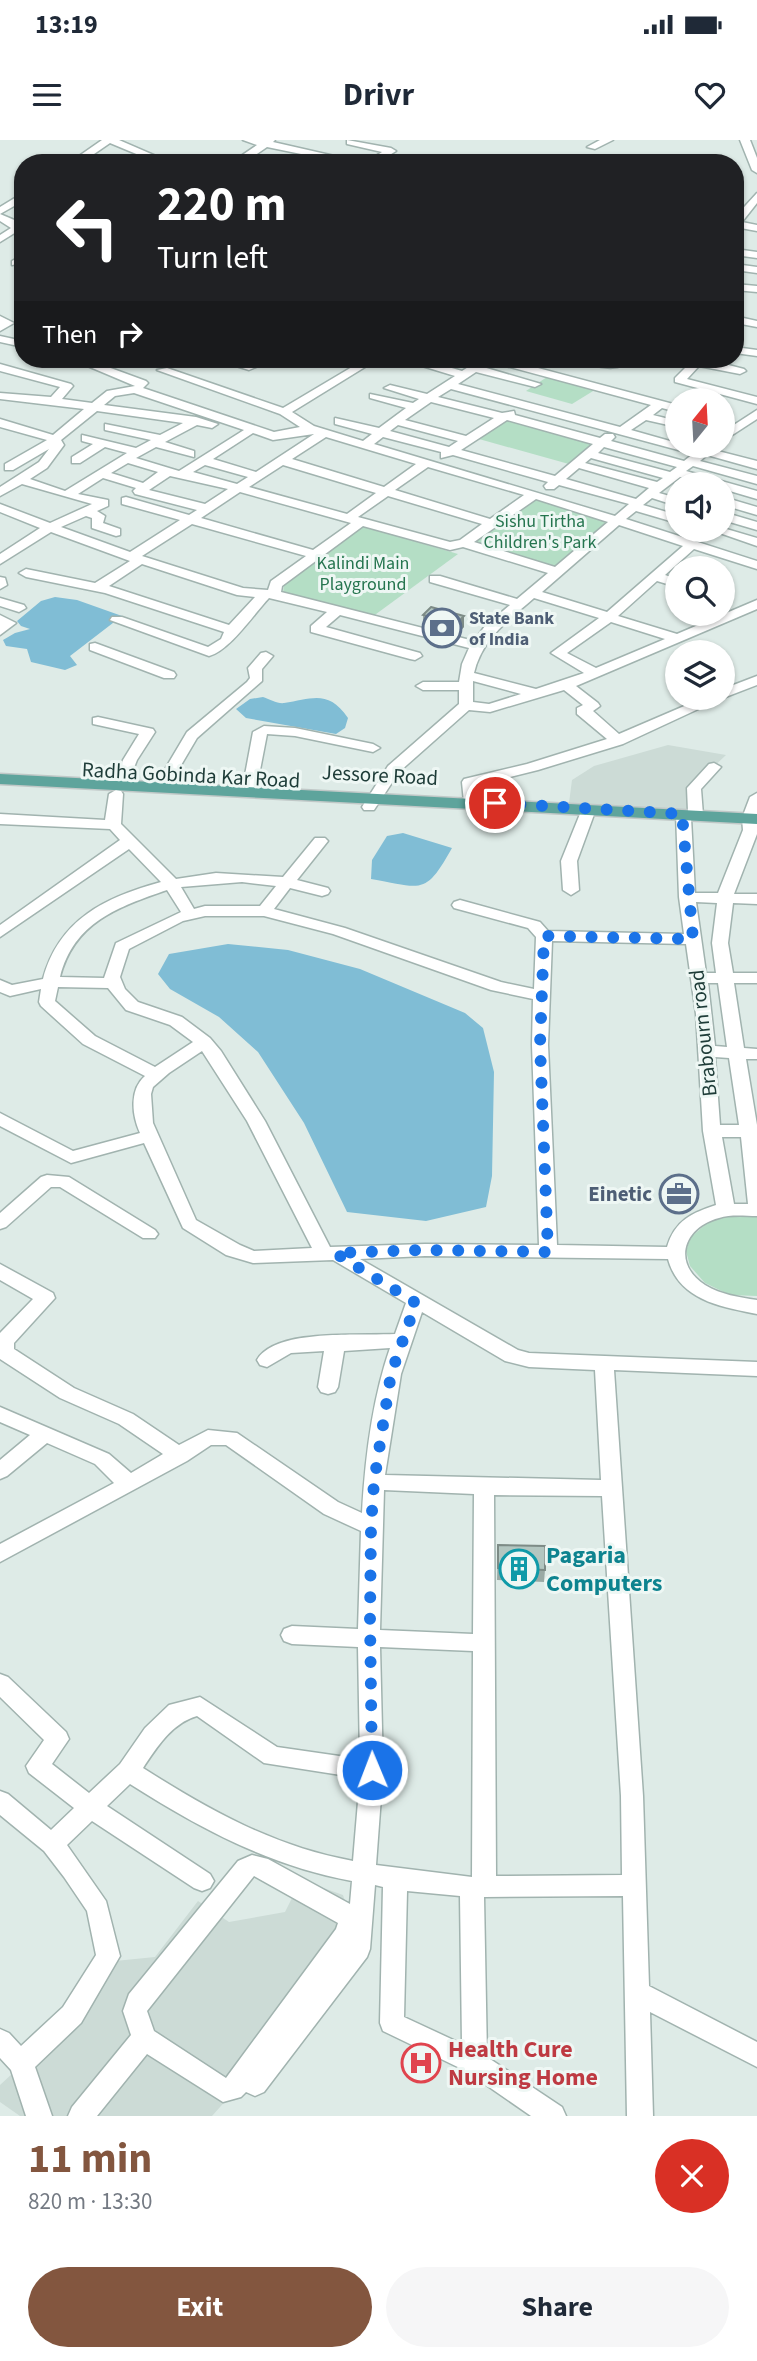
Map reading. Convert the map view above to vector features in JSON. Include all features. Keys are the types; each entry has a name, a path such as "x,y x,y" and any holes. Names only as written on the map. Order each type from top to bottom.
{"main road":[{"name":"Jessore Road","path":"0,779 119,789 162,786 249,791 372,802 471,802 589,813"},
{"name":"Radha Gobinda Kar Road","path":"0,789 119,789 754,823"}],"street":[{"path":"88,154 109,140 142,154"},
{"path":"248,140 317,154"},
{"path":"293,149 308,140"},
{"path":"592,147 608,140"},
{"path":"745,140 753,153 757,170"},
{"path":"329,154 351,141 391,150 385,154"},
{"path":"250,154 267,142"},
{"path":"751,212 757,196"},
{"path":"0,319 8,323 0,328"},
{"path":"744,352 754,354"},
{"path":"0,367 67,386 53,401"},
{"path":"101,368 142,383 135,389"},
{"path":"284,412 359,368"},
{"path":"460,368 535,384"},
{"path":"468,368 472,370"},
{"path":"363,446 415,407 475,368"},
{"path":"523,368 665,406"},
{"path":"671,388 691,368"},
{"path":"729,368 740,371"},
{"path":"163,369 284,412 310,429 536,495 617,523 757,565"},
{"path":"679,380 757,401"},
{"path":"450,385 620,431 686,467"},
{"path":"390,388 506,416 686,467"},
{"path":"5,466 54,440 111,393 135,389 273,436"},
{"path":"0,396 196,421 273,436 310,429"},
{"path":"374,396 415,407"},
{"path":"94,647 209,652 226,641 232,630 276,584 316,555 385,490 506,416 521,404"},
{"path":"464,543 536,495 603,442 659,405"},
{"path":"735,427 757,414"},
{"path":"606,415 665,422"},
{"path":"639,419 665,431"},
{"path":"67,495 196,421"},
{"path":"339,421 556,479 665,515"},
{"path":"396,421 467,440"},
{"path":"0,423 54,440 58,445 53,455 26,477 0,492"},
{"path":"109,427 159,441 196,457 258,476"},
{"path":"183,473 196,457 249,430"},
{"path":"97,588 193,518 324,433"},
{"path":"86,438 180,475 183,473 242,488 443,545 464,543 558,572"},
{"path":"76,460 103,443"},
{"path":"15,444 37,450"},
{"path":"589,454 757,480"},
{"path":"281,460 491,523"},
{"path":"576,464 686,467 757,465"},
{"path":"5,466 67,495 117,505 168,471"},
{"path":"466,705 466,666 476,646 519,604 636,504 686,467"},
{"path":"102,474 209,509"},
{"path":"735,489 757,495"},
{"path":"126,501 316,555"},
{"path":"3,558 51,527 104,503"},
{"path":"735,505 757,511"},
{"path":"0,508 136,558 242,592 269,594 476,646"},
{"path":"88,512 99,516 96,525 116,532"},
{"path":"735,523 754,534"},
{"path":"735,532 754,534"},
{"path":"725,555 754,534"},
{"path":"0,539 21,546"},
{"path":"596,674 558,653 657,577 690,546"},
{"path":"3,558 37,565 26,573 97,588 232,630"},
{"path":"657,577 665,579"},
{"path":"435,579 519,604"},
{"path":"532,593 610,615 677,638"},
{"path":"0,602 19,608"},
{"path":"735,610 757,604"},
{"path":"336,611 316,629 415,656"},
{"path":"0,619 9,624 0,631"},
{"path":"117,620 169,675"},
{"path":"377,647 397,626"},
{"path":"372,802 393,769 466,705 490,708 566,685 701,626"},
{"path":"162,786 181,750 205,722 248,690 257,678 255,668 266,656"},
{"path":"735,689 757,680"},
{"path":"423,686 466,681 537,694"},
{"path":"566,685 593,706 582,711 598,721 597,723 618,741"},
{"path":"471,802 469,782 506,775 618,741 688,710"},
{"path":"98,721 148,732 130,760 111,818 128,842 171,883 190,915"},
{"path":"249,791 259,736 264,730 373,748"},
{"name":"Brabourn road","path":"714,767 694,788 687,818 687,897 707,1051 712,1131 726,1209"},
{"path":"757,797 754,823 725,898 720,943 752,1131 757,1210 726,1209 702,1216 683,1229 676,1240 674,1253 677,1267 686,1280 699,1291 736,1306 757,1307 757,1312"},
{"path":"571,890 569,861 589,813"},
{"path":"0,818 114,825"},
{"path":"264,911 320,841"},
{"path":"0,932 128,842"},
{"path":"156,1074 89,1041 47,1002 50,982 66,941 80,927 133,897 171,883 210,877 288,881 322,891"},
{"path":"687,897 757,899"},
{"path":"460,905 534,925 544,936 540,1045 548,1252"},
{"path":"541,996 497,986 339,931 264,911 205,911 149,931 122,947 112,977 132,1006 176,1021 204,1042 215,1055 256,1121 329,1253 513,1356 529,1360 757,1369"},
{"path":"544,936 693,939"},
{"path":"699,978 757,978"},
{"path":"0,985 10,991 50,982 115,983"},
{"path":"204,1042 156,1074 145,1086 142,1094 144,1123 190,1224 233,1250 253,1257 425,1250 674,1253"},
{"path":"707,1051 757,1054"},
{"path":"0,1119 71,1157 149,1136"},
{"path":"712,1131 752,1131"},
{"path":"0,1223 47,1181 54,1179 63,1181 149,1234"},
{"path":"0,1271 46,1298 7,1338 2,1345 5,1353 67,1393 126,1419 180,1456"},
{"path":"255,2084 358,1949 372,1770 369,1640 374,1482 391,1374 416,1303"},
{"path":"267,1360 276,1352 290,1346 403,1341"},
{"path":"328,1387 335,1344"},
{"path":"604,1363 632,1796 640,2116"},
{"path":"0,1415 102,1459 129,1485"},
{"path":"0,1471 46,1433"},
{"path":"0,1554 129,1485 208,1437 230,1438 331,1508 371,1527"},
{"path":"374,1482 484,1487 612,1488"},
{"path":"475,2063 484,1643 484,1487"},
{"path":"292,1635 484,1643"},
{"path":"0,1683 58,1739 37,1766 90,1807 202,1881"},
{"path":"52,1844 128,1771 153,1735 177,1712 200,1706 272,1756 372,1770"},
{"path":"128,1771 193,1812 257,1844 325,1866 395,1878 478,1886 635,1885"},
{"path":"0,1801 52,1844 98,1908 108,1956 72,2015 21,2063"},
{"path":"260,1866 348,1915 350,1923 347,1934 232,2089 223,2090 144,2038 135,2011 138,2002 246,1868 260,1866"},
{"path":"395,1878 392,2023 475,2063 553,2116"},
{"path":"638,1993 757,2055"},
{"path":"81,2116 144,2038"},
{"path":"0,2041 21,2063 39,2116"}],"shaded area":[{"path":"668,745 726,755 691,788 694,811 569,803 572,780 594,766"},
{"path":"301,1880 343,1895 360,1950 212,2116 20,2116 0,2102 0,2085 82,2009 115,1961 155,1957 198,1901 229,1922 285,1912"}],"green space":[{"path":"550,375 598,388 572,404 526,391"},
{"path":"510,417 604,443 576,466 479,439"},
{"name":"Sishu Tirtha Children's Park","path":"534,498 610,522 558,567 472,543"},
{"name":"Kalindi Main Playground","path":"359,525 458,554 372,617 283,593 284,584"},
{"path":"742,1213 757,1215 757,1296 730,1295 705,1283 690,1266 686,1251 691,1237 713,1218"}],"water":[{"path":"55,597 77,600 122,616 70,656 77,665 65,670 31,662 27,649 6,646 3,640 30,629 21,626 17,621 41,601"},
{"path":"263,697 282,703 311,698 326,699 341,709 348,718 345,728 336,734 246,718 236,709 250,699"},
{"path":"403,833 452,848 435,874 421,885 402,885 371,879 372,860 387,836"},
{"path":"228,944 288,950 360,969 465,1013 483,1028 494,1072 492,1176 486,1207 426,1221 347,1212 304,1123 258,1052 219,1017 170,989 158,974 169,954"}],"building":[{"path":"431,607 464,616 457,623 423,615"},
{"path":"498,1545 545,1546 545,1570 498,1568"}],"place":[{"name":"State Bank of India","path":"442,628"},
{"name":"Einetic","path":"679,1194"},
{"name":"Pagaria Computers","path":"519,1569"},
{"name":"Health Cure Nursing Home","path":"421,2063"}],"route":[{"path":"372,1770 370,1618 374,1482 391,1374 416,1303 335,1253 425,1250 548,1252 540,1045 544,936 693,939 687,897 682,814 495,803"}]}
